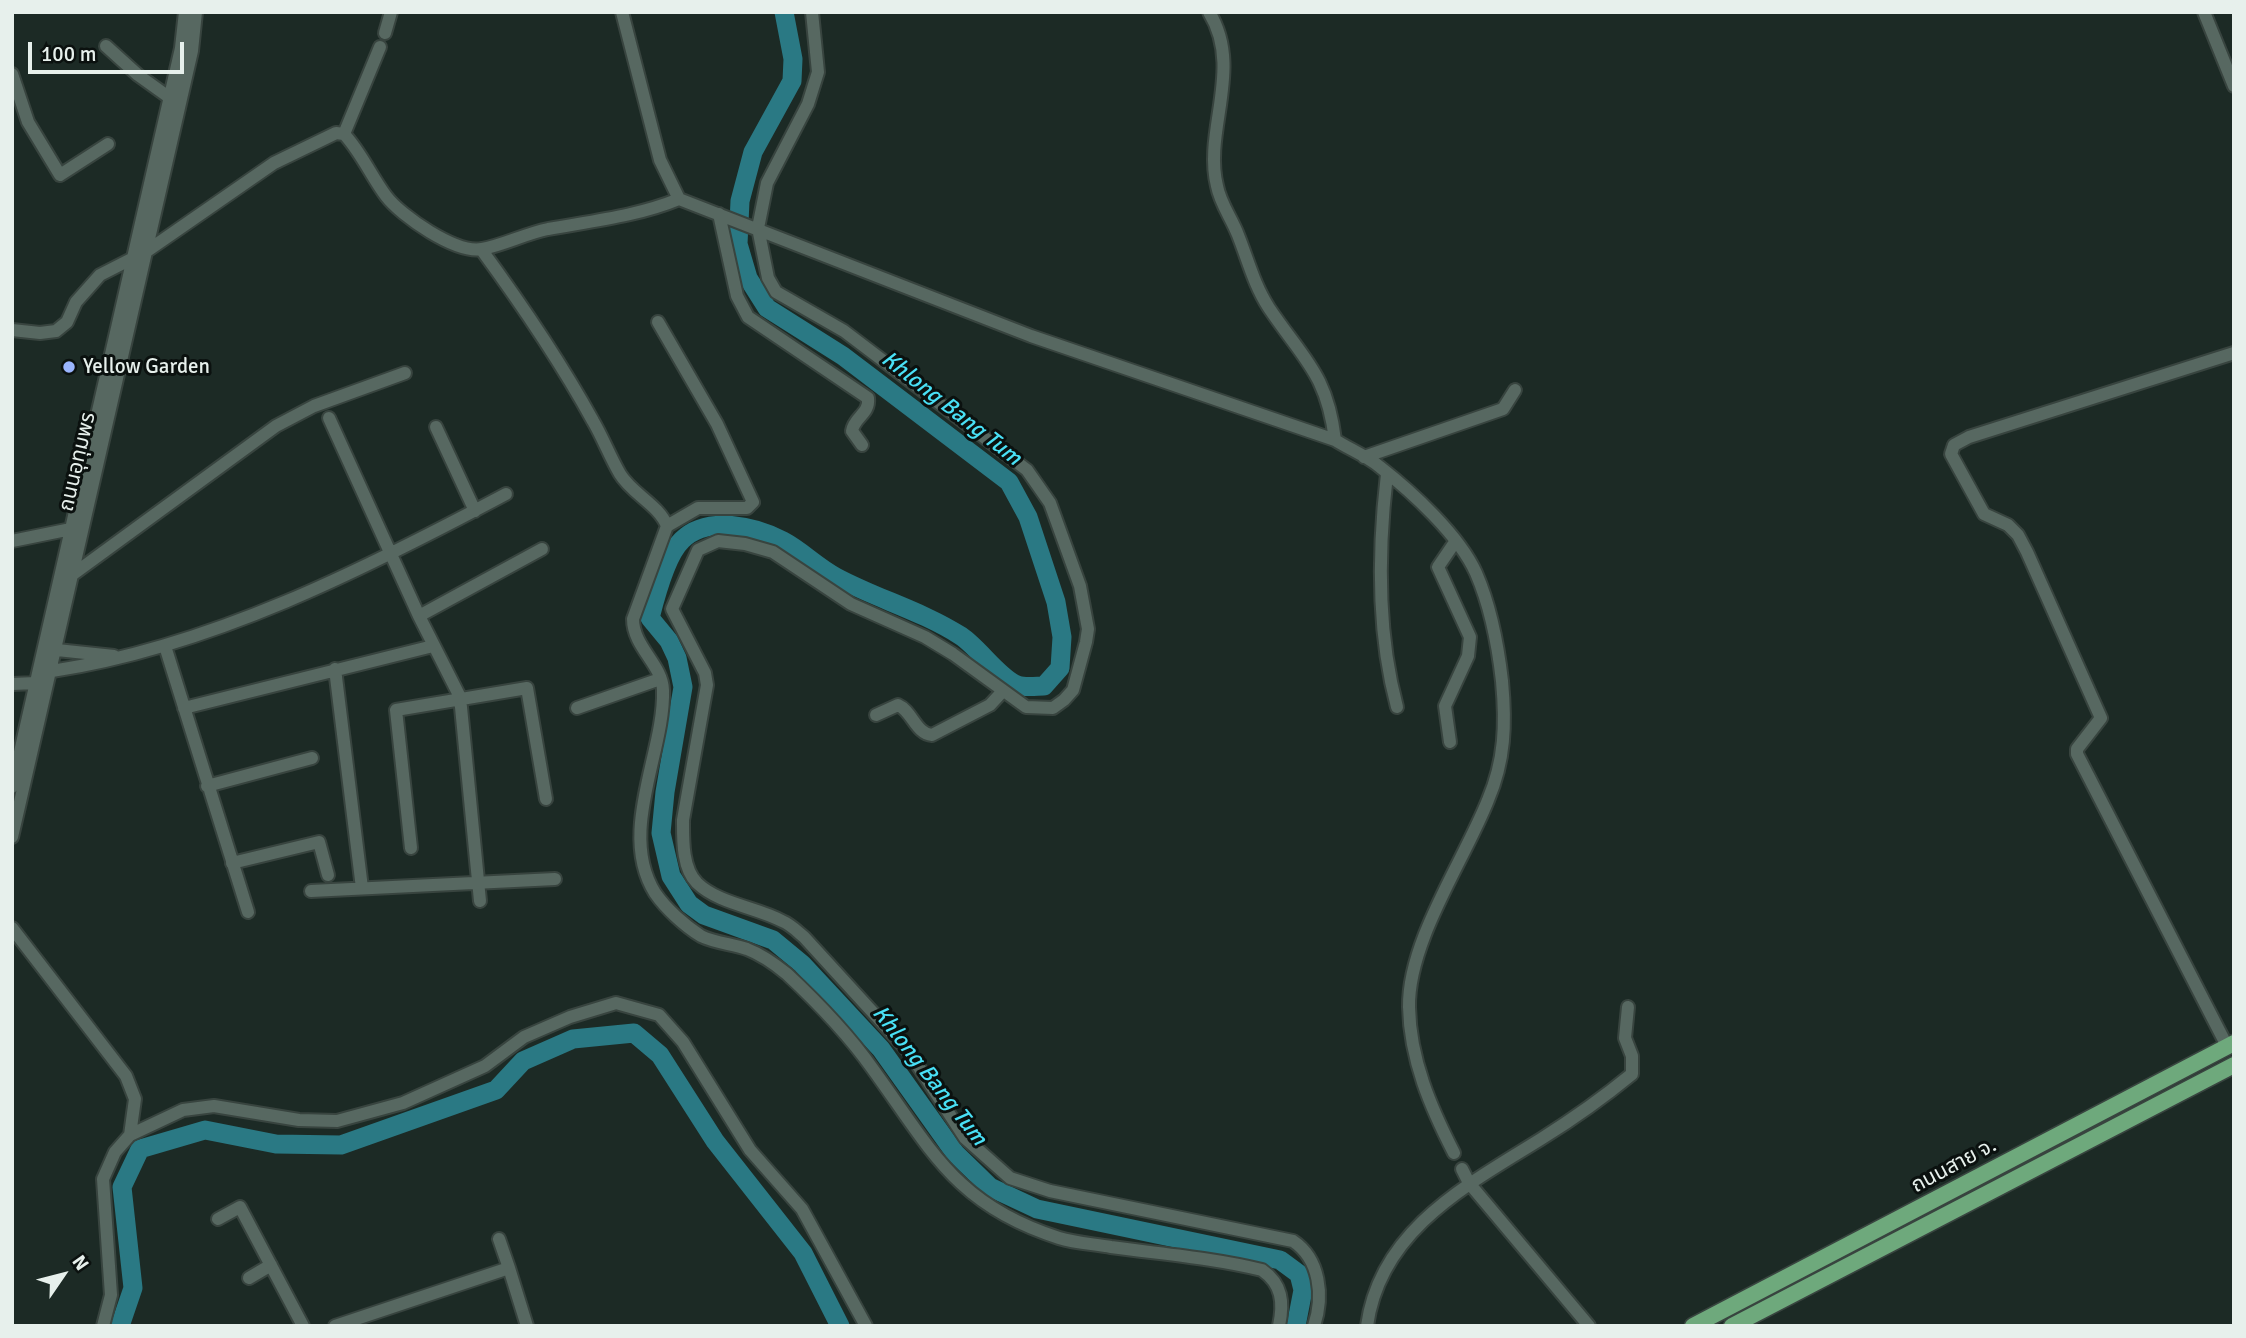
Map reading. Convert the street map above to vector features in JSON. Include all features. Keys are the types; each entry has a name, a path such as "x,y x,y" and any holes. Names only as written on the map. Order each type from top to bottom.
{"main road":[{"name":"ถนนสาย จ.","path":"1693,1326 2231,1044"},
{"name":"ถนนสาย จ.","path":"1732,1326 2234,1065"}],"street":[{"name":"ถนนอุทุมพร","path":"12,787 170,98 181,48 185,12"},
{"name":"ถนนอุทุมพร","path":"12,837 57,650 192,51 196,12"},
{"path":"384,33 391,12"},
{"path":"622,12 660,160 679,199"},
{"path":"812,12 818,72 808,104 774,166 752,225 764,265 776,292 844,331 1027,470 1050,503 1080,586 1088,629 1073,690 1053,708 1026,707 953,654 925,637 851,604 773,552 745,544 718,541 707,544 694,558 672,609 705,673 708,685 683,820 683,843 691,872 697,883 720,897 784,921 804,937 909,1052 965,1138 1010,1178 1050,1191 1293,1241 1310,1258 1317,1276 1314,1326"},
{"path":"1209,12 1221,43 1224,79 1214,169 1217,188 1255,285 1319,379 1331,409 1335,440"},
{"path":"2204,12 2234,86"},
{"path":"106,46 138,75 170,98"},
{"path":"344,134 380,47"},
{"path":"12,74 28,121 60,175 108,144"},
{"path":"12,330 40,333 56,331 67,322 76,302 94,280 114,266 147,251 274,163 330,135 344,134"},
{"path":"344,134 387,198 456,246 481,249 519,235 630,214 679,199 752,225 883,280 1031,336 1335,440 1387,474 1443,526 1475,570 1500,661 1506,723 1502,761 1488,801 1416,958 1409,1007 1417,1064 1428,1102 1454,1153"},
{"path":"723,215 737,296 748,317 867,398 867,410 853,425 852,431 862,445"},
{"path":"481,249 536,324 594,423 621,476 636,494 663,517 667,526"},
{"path":"658,322 717,424 753,502 747,508 698,508 667,526 633,619 639,645 660,679 663,701 643,796 642,842 646,871 655,892 677,917 703,937 748,950 781,969 794,981 835,1021 871,1067 931,1154 984,1203 1018,1223 1061,1239 1262,1270 1275,1279 1282,1295 1279,1326"},
{"path":"2231,1044 2077,754 2077,749 2101,718 2027,552 2018,535 2008,525 1984,514 1951,454 1954,445 1969,437 2234,353"},
{"path":"72,575 276,426 314,406 405,373"},
{"path":"1364,457 1503,409 1515,390"},
{"path":"329,418 419,617 460,697 480,901"},
{"path":"436,427 475,511"},
{"path":"1387,474 1380,564 1388,674 1397,707"},
{"path":"52,671 97,664 114,656 166,646 391,555 506,494"},
{"path":"12,541 71,529"},
{"path":"1450,742 1446,706 1468,656 1470,637 1438,567 1455,542"},
{"path":"419,617 542,549"},
{"path":"166,646 248,912"},
{"path":"184,708 433,646"},
{"path":"57,650 114,656"},
{"path":"335,669 362,888"},
{"path":"577,708 660,679"},
{"path":"12,684 36,683"},
{"path":"411,848 396,710 460,697 527,688 546,799"},
{"path":"876,715 898,705 904,708 923,733 932,735 990,705 1002,692"},
{"path":"207,786 312,758"},
{"path":"232,863 319,842 328,875"},
{"path":"311,891 555,879"},
{"path":"12,928 126,1076 135,1099 130,1135"},
{"path":"103,1326 111,1295 103,1179 115,1152 130,1135 183,1110 214,1106 299,1119 337,1121 403,1102 485,1066 524,1037 570,1017 616,1003 659,1015 683,1042 750,1150 802,1209 866,1326"},
{"path":"1367,1326 1370,1308 1391,1257 1427,1215 1469,1183 1545,1136 1632,1073 1632,1056 1625,1038 1628,1007"},
{"path":"1462,1169 1469,1183 1589,1326"},
{"path":"218,1219 240,1207 298,1324"},
{"path":"499,1239 527,1326"},
{"path":"249,1278 271,1265"},
{"path":"335,1326 509,1268"}],"waterway":[{"name":"Khlong Bang Tum","path":"784,12 793,59 792,81 753,152 740,201 738,244 748,278 767,308 843,356 1009,482 1028,517 1056,602 1062,637 1060,668 1044,686 1017,685 1003,676 961,636 931,619 836,577 790,545 772,536 745,528 718,525 692,532 671,555 650,618 669,641 677,658 683,687 665,792 661,833 671,876 689,904 704,915 773,940 802,964 881,1049 955,1153 990,1187 1037,1209 1280,1260 1299,1274 1303,1290 1296,1326"},
{"name":"Khlong Bang Tum","path":"120,1326 133,1288 122,1187 140,1149 205,1130 276,1144 341,1145 496,1090 523,1061 573,1039 634,1033 660,1055 715,1141 803,1253 840,1326"}],"place":[{"name":"Yellow Garden","path":"69,367"}]}
